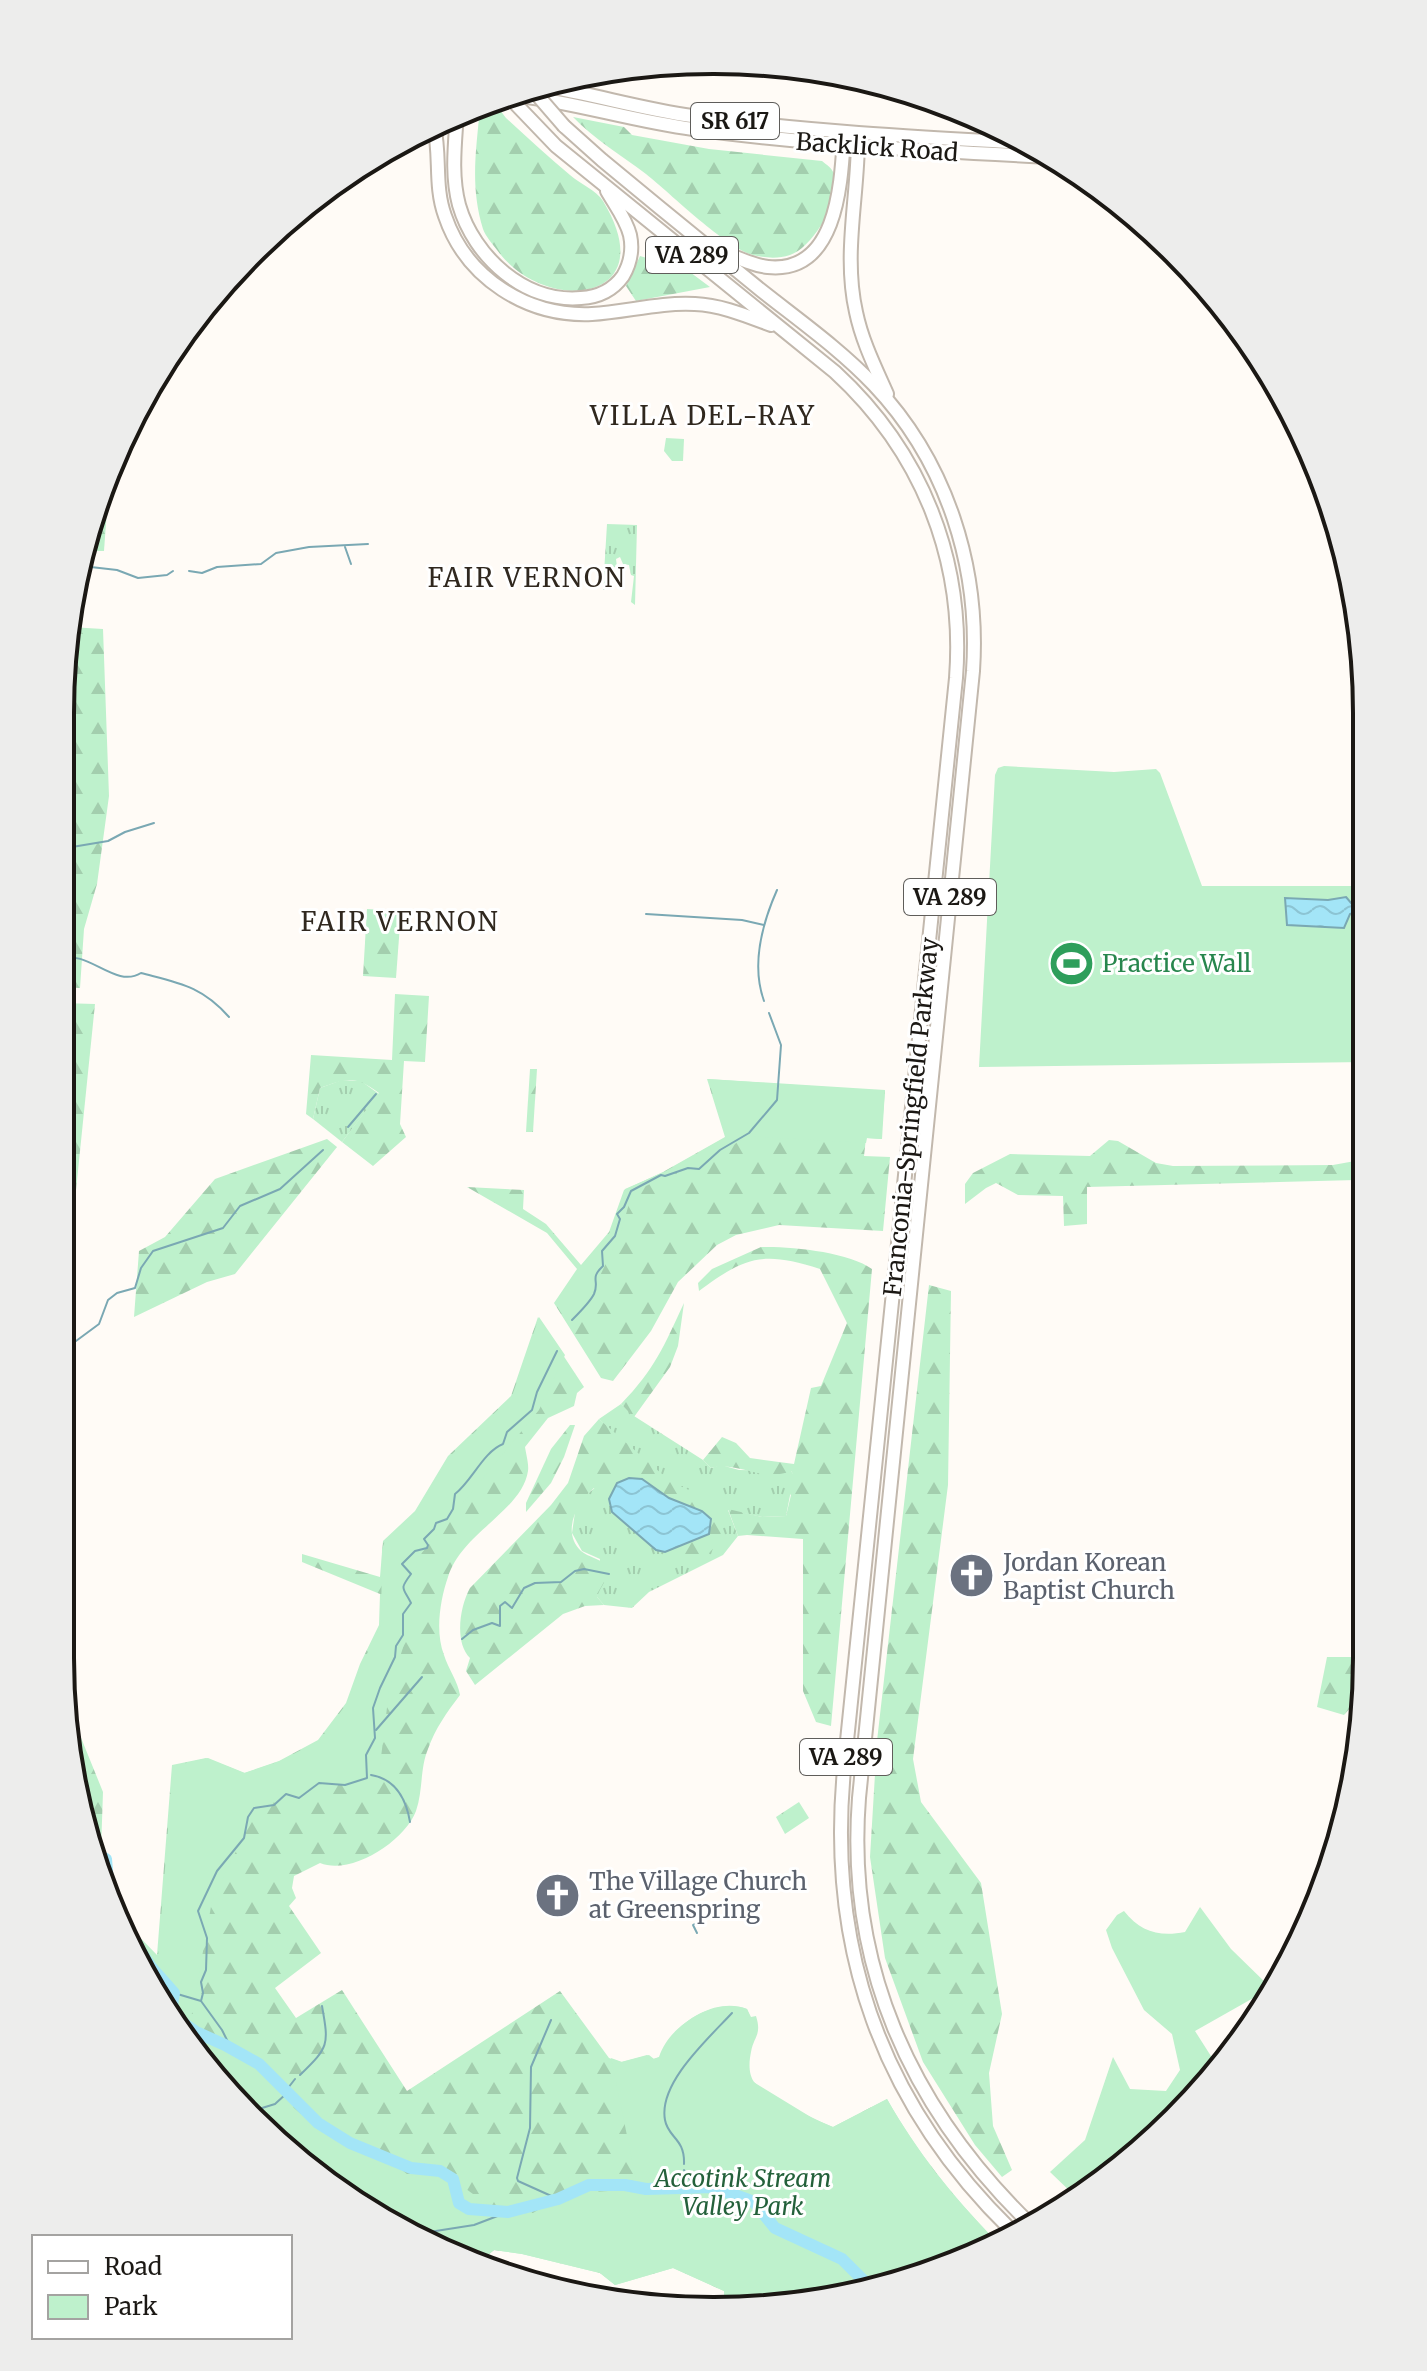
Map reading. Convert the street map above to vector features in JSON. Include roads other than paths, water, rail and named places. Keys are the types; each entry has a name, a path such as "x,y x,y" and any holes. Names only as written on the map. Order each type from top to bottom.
{"main road":[{"name":"Backlick Road","path":"566,92 694,123"},
{"name":"Franconia-Springfield Parkway","path":"540,98 564,126 849,361 893,408 922,449 955,520 970,582 974,658 859,1798 859,1875 865,1926 876,1975 892,2024 912,2070 959,2145 1023,2217"},
{"name":"Backlick Road","path":"536,100 694,123 1023,154"},
{"name":"Franconia-Springfield Parkway","path":"518,105 530,121 601,182 835,372 862,398 901,449 920,482 935,516 949,565 955,602 956,678 844,1770 841,1860 845,1912 855,1963 873,2024 894,2072 919,2117 948,2159 1007,2225"},
{"path":"456,129 454,171 465,220 488,258 527,287 554,297 582,298 601,294 620,280 630,258 630,237 624,220 601,182"},
{"path":"437,157 440,136"},
{"path":"435,138 440,198 456,241 485,277 517,299 552,311 580,314 700,304 722,308 782,329"},
{"name":"Backlick Road","path":"851,140 1001,143"},
{"path":"705,244 769,267 789,265 806,257 823,239 832,222 851,140"},
{"path":"851,140 852,292 863,335 893,408"}],"water":[{"path":"1346,897 1353,905 1353,913 1344,928 1287,925 1285,898 1328,900"},
{"path":"629,1478 642,1479 669,1498 702,1511 711,1519 709,1534 665,1552 656,1550 612,1512 609,1499 617,1483"}],"waterway":[{"path":"189,571 202,573 217,567 261,564 276,553 309,547 368,544"},
{"path":"345,547 351,564"},
{"path":"91,567 117,570 138,578 167,575 173,571"},
{"path":"74,847 108,841 154,823"},
{"path":"764,1001 758,959 767,917 777,890"},
{"path":"646,914 742,920 764,925"},
{"path":"74,958 121,976 131,977 141,973 178,983 209,998 229,1017"},
{"path":"572,1320 594,1294 596,1277 603,1266 602,1251 615,1236 620,1219 617,1214 631,1191 661,1175 688,1168 699,1169 720,1150 749,1133 777,1100 781,1045 769,1013"},
{"path":"348,1127 376,1094"},
{"path":"74,1341 99,1324 108,1300 117,1293 135,1288 141,1268 153,1251 223,1228 240,1206 280,1189 323,1150"},
{"path":"201,2001 207,1938 198,1911 217,1871 244,1838 248,1817 254,1808 274,1805 286,1794 299,1798 319,1783 345,1785 367,1778 366,1755 375,1738 373,1708 403,1635 403,1614 411,1603 404,1588 411,1574 402,1564 415,1551 427,1548 424,1539 436,1523 447,1519 453,1509 455,1494 489,1453 503,1444 507,1432 532,1410 537,1392 557,1351"},
{"path":"462,1639 473,1630 492,1623 500,1626 500,1606 505,1602 512,1608 524,1588 535,1583 561,1582 575,1571 584,1569 609,1574"},
{"path":"376,1730 422,1677"},
{"path":"371,1775 387,1781 398,1791 406,1805 410,1822"},
{"path":"697,1933 693,1925 698,1922"},
{"path":"160,1978 174,1993 173,1999"},
{"path":"174,1993 201,2001 231,2048"},
{"path":"300,2075 317,2058 324,2045 326,2029 322,2006"},
{"path":"684,2164 682,2149 665,2120 669,2091 687,2062 732,2013"},
{"path":"551,2020 531,2067 530,2128 517,2178 558,2199"},
{"path":"195,2031 259,2064 318,2123 350,2143 411,2168 440,2171 453,2179 459,2203 469,2209 508,2212 558,2199 589,2185 625,2185 646,2189 713,2187 754,2202 775,2228 842,2259 862,2279"},
{"path":"260,2109 275,2104 287,2093 295,2079"},
{"path":"684,2170 694,2186"},
{"path":"432,2232 474,2225 508,2212"}],"place":[{"name":"Practice Wall","path":"1071,963"},
{"name":"Jordan Korean Baptist Church","path":"972,1576"},
{"name":"The Village Church at Greenspring","path":"558,1895"}],"district":[{"name":"VILLA DEL-RAY","path":"703,415"},
{"name":"FAIR VERNON","path":"527,577"},
{"name":"FAIR VERNON","path":"400,921"}],"park label":[{"name":"Accotink Stream Valley Park","path":"743,2192"}]}
